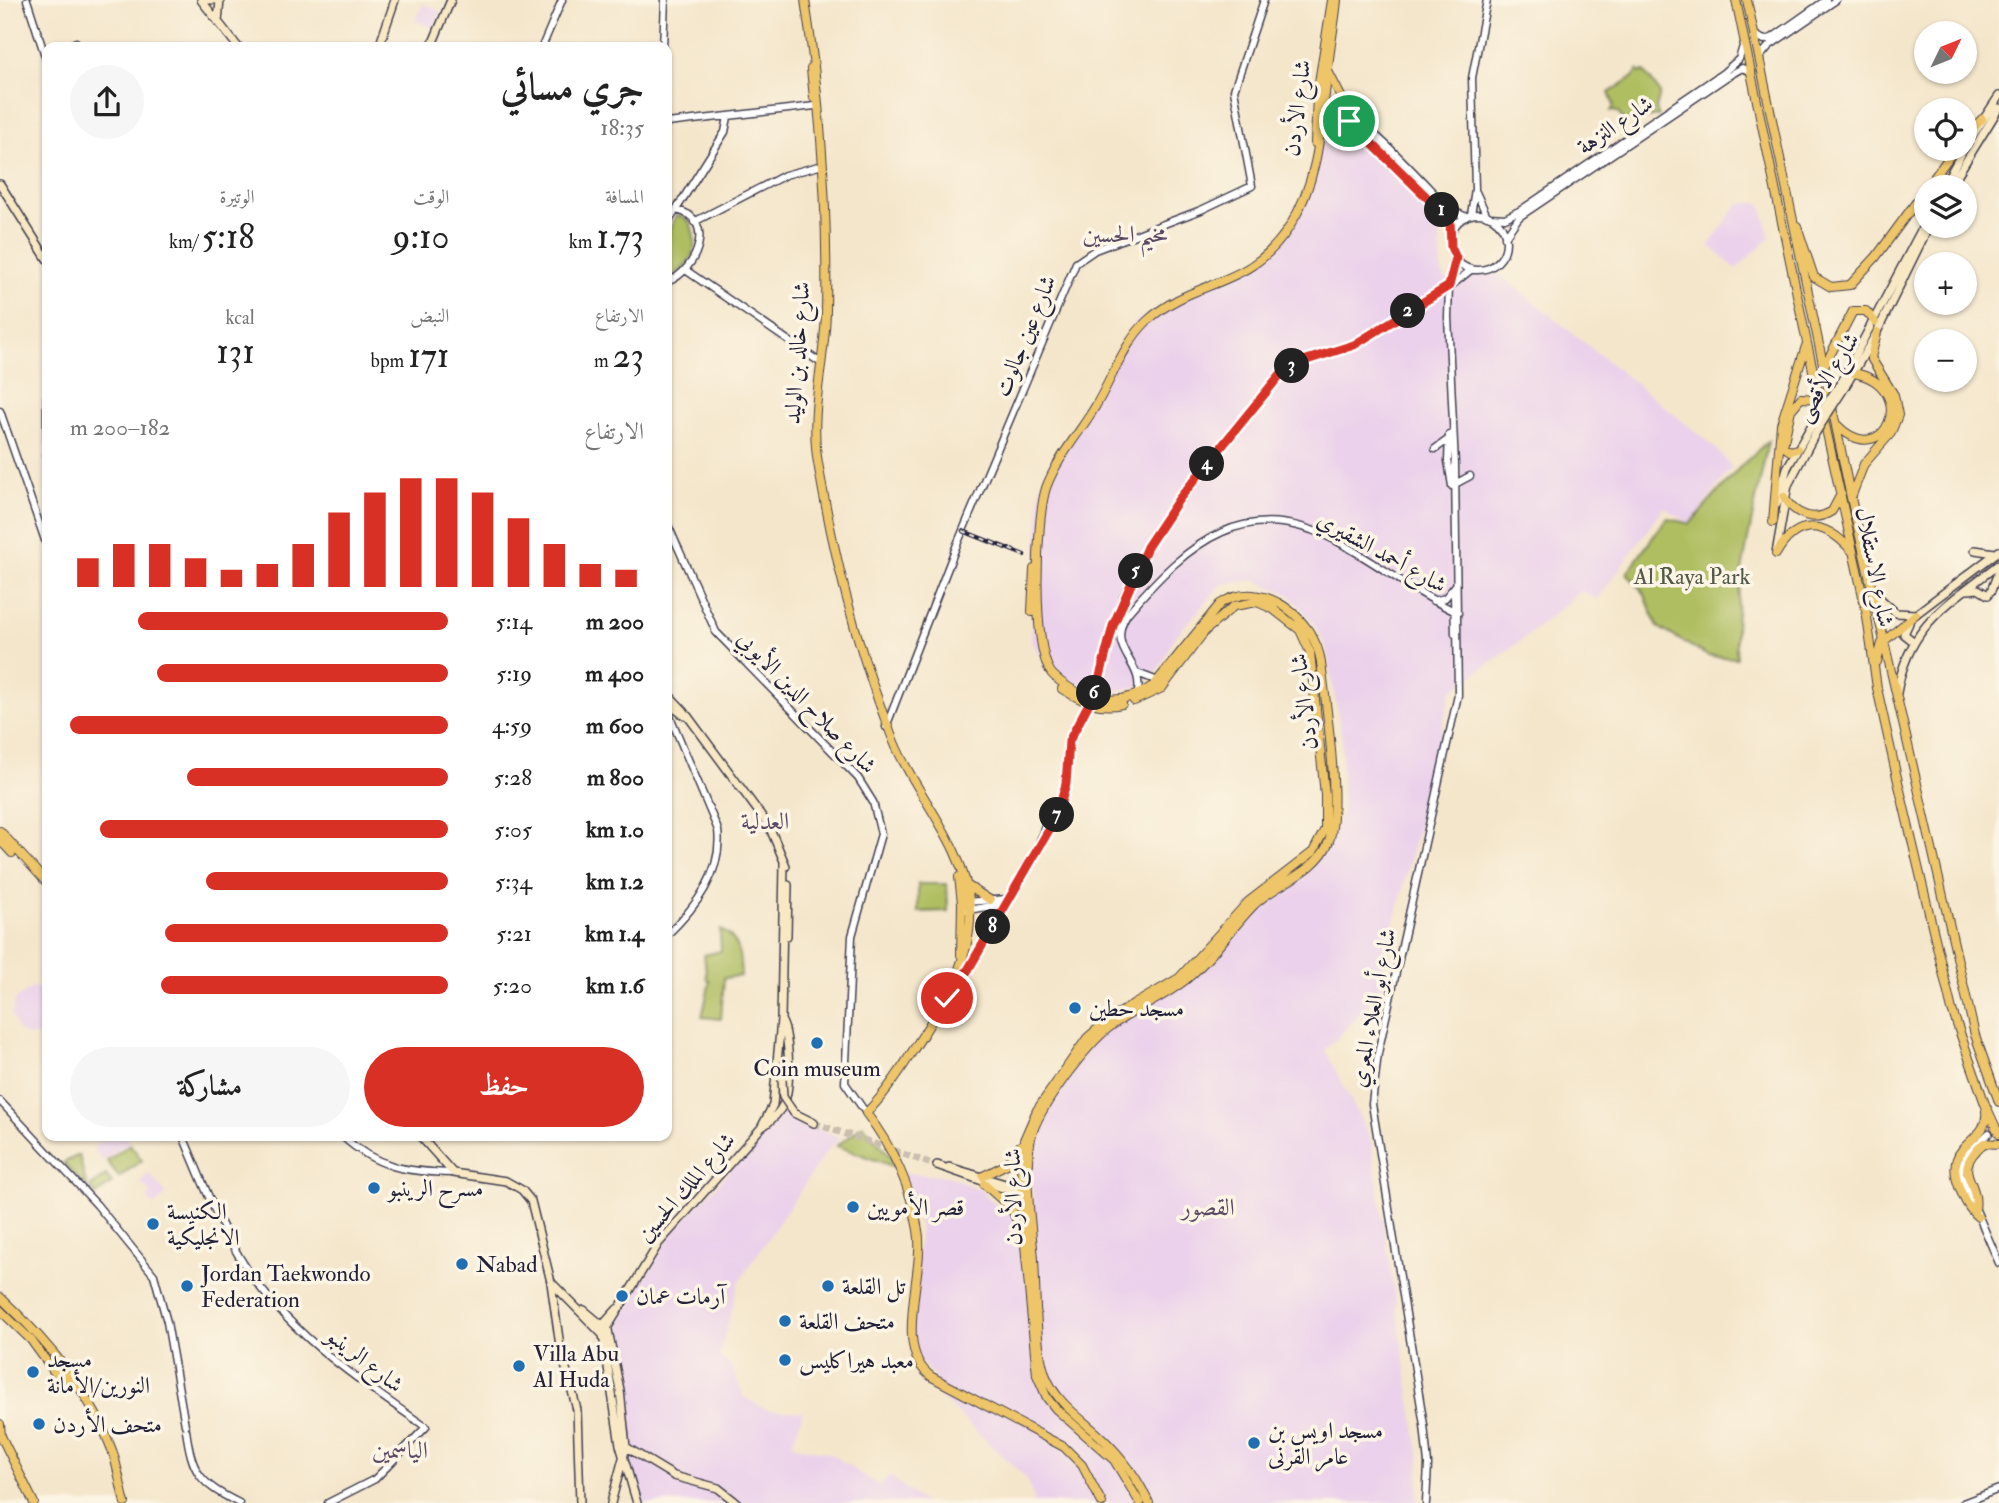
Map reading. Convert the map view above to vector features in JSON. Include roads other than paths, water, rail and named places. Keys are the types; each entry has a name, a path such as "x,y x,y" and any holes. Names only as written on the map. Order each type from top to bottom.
{"main road":[{"path":"201,0 233,42"},
{"path":"206,0 215,0"},
{"path":"218,22 220,0"},
{"path":"382,42 395,0"},
{"path":"434,42 450,0"},
{"name":"شارع خالد بن الوليد","path":"803,0 816,106 822,259 818,361 810,401 813,463 856,650 868,690 949,845 965,884 966,906 961,962 950,992 907,1060 866,1114"},
{"name":"شارع خالد بن الوليد","path":"803,0 819,86 827,239 825,332 814,401 815,440 862,655 884,722"},
{"name":"شارع الأردن","path":"1038,548 1039,502 1051,466 1089,408 1133,330 1163,305 1255,261 1283,230 1299,201 1310,167 1321,106 1335,0"},
{"name":"شارع الأردن","path":"1140,1503 1114,1460 1056,1409 1043,1391 1035,1370 1025,1245 1024,1140 1037,1110 1087,1038 1100,1025 1179,978 1248,902 1313,852 1325,829 1323,723 1313,666 1304,637 1281,613 1257,602 1234,606 1216,619 1154,694 1113,706 1099,706 1075,697 1053,682 1040,662 1032,611 1043,502 1048,482 1132,340 1157,313 1249,270 1272,251 1292,223 1314,169 1322,125 1321,106 1335,0"},
{"name":"شارع الاستقلال","path":"1736,0 1818,399 1854,552 1874,671 1951,1010 1984,1104 1999,1134"},
{"name":"شارع الاستقلال","path":"1747,0 1787,200 1872,591 1910,742 1975,1035 1999,1102"},
{"path":"1322,125 1349,117 1327,69"},
{"path":"1977,128 1999,96"},
{"path":"1957,175 1999,108"},
{"path":"1977,124 1982,119"},
{"path":"1771,123 1782,127"},
{"path":"1787,200 1814,276 1824,285 1843,287 1856,281 1877,257 1946,161"},
{"path":"0,184 42,251"},
{"name":"شارع الأقصى","path":"1773,522 1783,480 1797,449 1843,385 1918,238"},
{"name":"شارع الأقصى","path":"1843,385 1854,373 1877,332 1923,238"},
{"path":"1823,369 1853,312 1866,311 1875,323"},
{"path":"1851,498 1860,470 1891,433 1898,415 1894,395 1871,358 1877,332"},
{"path":"1773,522 1781,424 1807,343"},
{"path":"1835,423 1850,436 1868,440 1880,435 1890,423 1892,406 1883,390 1870,378 1854,373"},
{"path":"1797,449 1790,451 1783,446 1793,406 1801,398 1818,399"},
{"name":"شارع الأقصى","path":"1776,554 1784,497 1792,473 1813,430"},
{"path":"1784,497 1800,513 1816,517 1832,511 1841,494"},
{"path":"1776,554 1791,533 1812,527 1836,535 1854,552"},
{"path":"1975,550 1997,552"},
{"path":"1874,671 1878,650 1884,640 1997,552"},
{"name":"شارع الأردن","path":"1037,560 1037,617 1042,653 1050,671 1066,685 1088,697 1113,701 1136,696 1158,681 1220,604 1229,598 1261,597 1289,609 1317,641 1333,813 1330,838 1323,853 1257,902 1186,980 1114,1024 1093,1042 1072,1067 1033,1130 1026,1193 1045,1376 1060,1401 1119,1457 1138,1481 1149,1503"},
{"path":"1897,696 1903,664 1913,641 1928,623 1999,564"},
{"path":"1967,590 1978,589 1989,593 1999,570"},
{"path":"1872,591 1896,613 1916,614"},
{"path":"1913,641 1906,637 1904,631 1916,614"},
{"name":"شارع الملك الحسين","path":"603,1330 621,1307 659,1243 761,1128 787,1092 786,1028 781,1020 782,922 788,874 769,826 688,718 672,709"},
{"path":"0,831 42,877"},
{"path":"0,840 42,884"},
{"name":"شارع خالد بن الوليد","path":"949,845 966,906"},
{"path":"965,884 990,900"},
{"path":"781,1020 783,1097 794,1112 814,1124"},
{"path":"1977,1214 1966,1203 1955,1169 1960,1151 1984,1125 1984,1104"},
{"path":"866,1114 901,1169 919,1231 920,1254 912,1335 918,1363 932,1377 1064,1447 1082,1465 1102,1503"},
{"path":"984,1180 1007,1164 1024,1140"},
{"path":"425,1141 453,1173 498,1179 525,1193 537,1213 548,1264 560,1346 577,1410 580,1503"},
{"path":"1977,1214 1975,1198 1966,1173 1967,1162 1984,1143 1999,1144"},
{"path":"436,1153 464,1173"},
{"path":"440,1173 444,1169 443,1162"},
{"path":"936,1165 1026,1193"},
{"path":"984,1180 1011,1208 1025,1245"},
{"path":"548,1264 563,1292 603,1330 636,1503"},
{"path":"551,1282 561,1295 603,1330"},
{"path":"0,1297 32,1328 72,1380 111,1449 125,1502"},
{"path":"0,1310 31,1340 55,1373 72,1380"},
{"path":"0,1424 1,1435 34,1503"},
{"path":"611,1503 625,1450"},
{"path":"625,1450 667,1473 718,1488 737,1503"}],"street":[{"path":"27,0 42,44"},
{"path":"544,42 562,0"},
{"path":"663,42 665,0"},
{"name":"شارع عين جالوت","path":"884,722 895,702 956,547 1076,263 1095,250 1201,210 1252,186 1234,90 1264,0"},
{"path":"1451,235 1457,224 1469,216 1475,189 1472,78 1487,0"},
{"path":"1754,34 1764,40 1772,38 1826,0"},
{"path":"1759,58 1769,46 1836,0"},
{"name":"شارع النزهة","path":"1505,237 1519,217 1736,63 1744,41"},
{"name":"شارع النزهة","path":"1488,216 1505,218 1521,210 1739,69 1752,72"},
{"path":"672,123 816,106"},
{"path":"1321,106 1349,117 1448,208 1469,216 1488,216"},
{"path":"672,216 725,132 728,117"},
{"path":"1380,146 1448,216 1451,247 1456,258 1472,269 1486,269 1499,260 1504,250 1505,237 1500,225 1488,216 1475,189"},
{"path":"694,222 785,175 819,166"},
{"path":"684,195 688,215"},
{"path":"672,279 687,271 699,245 694,222 688,215 676,210"},
{"name":"شارع أبو العلاء المعري","path":"1426,1503 1428,1464 1424,1425 1372,1104 1378,1053 1456,709 1450,287 1456,258"},
{"path":"950,992 968,970 1039,845 1045,825 1062,801 1066,784 1067,750 1097,688 1124,597 1159,527 1279,375 1297,363 1354,345 1450,287 1472,269"},
{"path":"687,271 818,361"},
{"path":"0,411 42,532"},
{"name":"شارع أبو العلاء المعري","path":"1451,422 1448,461 1454,487"},
{"path":"1435,449 1448,439"},
{"path":"1454,487 1470,476"},
{"name":"شارع أحمد الشقيري","path":"1138,673 1123,649 1119,627 1140,600 1196,546 1233,527 1262,520 1297,525 1340,543 1455,612"},
{"name":"شارع صلاح الدين الأيوبي","path":"672,534 714,629 858,778 869,792 876,811 881,840 853,930 845,1083 866,1114"},
{"path":"1433,601 1445,598 1456,587"},
{"path":"1136,696 1140,684 1138,673"},
{"path":"1138,673 1158,681"},
{"path":"672,709 718,830 720,849 708,882 691,911 672,930"},
{"path":"966,906 990,900 1007,902"},
{"path":"966,906 1007,902"},
{"path":"0,1101 104,1213 154,1275 167,1322 190,1459 196,1474 215,1490 239,1503"},
{"path":"1989,1133 1965,1156 1960,1168 1961,1177 1999,1263"},
{"name":"شارع الرينبو","path":"185,1141 240,1257 267,1295 336,1362 426,1427 375,1479 328,1503"},
{"path":"348,1141 371,1159 397,1169 453,1173"},
{"path":"1963,1503 1999,1489"}],"tunnel":[{"path":"814,1123 935,1165"}],"railway":[{"path":"963,531 1024,555"}],"place":[{"name":"مسجد حطين","path":"1075,1008"},
{"name":"Coin museum","path":"817,1043"},
{"name":"مسرح الرينبو","path":"374,1188"},
{"name":"قصر الأمويين","path":"853,1207"},
{"name":"الكنيسة الانجليكية","path":"153,1224"},
{"name":"Nabad","path":"462,1264"},
{"name":"Jordan Taekwondo Federation","path":"187,1286"},
{"name":"تل القلعة","path":"828,1286"},
{"name":"آرمات عمان","path":"622,1296"},
{"name":"متحف القلعة","path":"785,1321"},
{"name":"معبد هيراكليس","path":"785,1360"},
{"name":"Villa Abu Al Huda","path":"519,1366"},
{"name":"مسجد النورين/الأمانة","path":"33,1372"},
{"name":"متحف الأردن","path":"39,1424"},
{"name":"مسجد اويس بن عامر القرنى","path":"1254,1443"}],"district":[{"name":"مخيم الحسين","path":"1125,234"},
{"name":"العدلية","path":"765,821"},
{"name":"القصور","path":"1208,1207"},
{"name":"الياسمين","path":"400,1450"}],"park label":[{"name":"Al Raya Park","path":"1692,576"}]}
